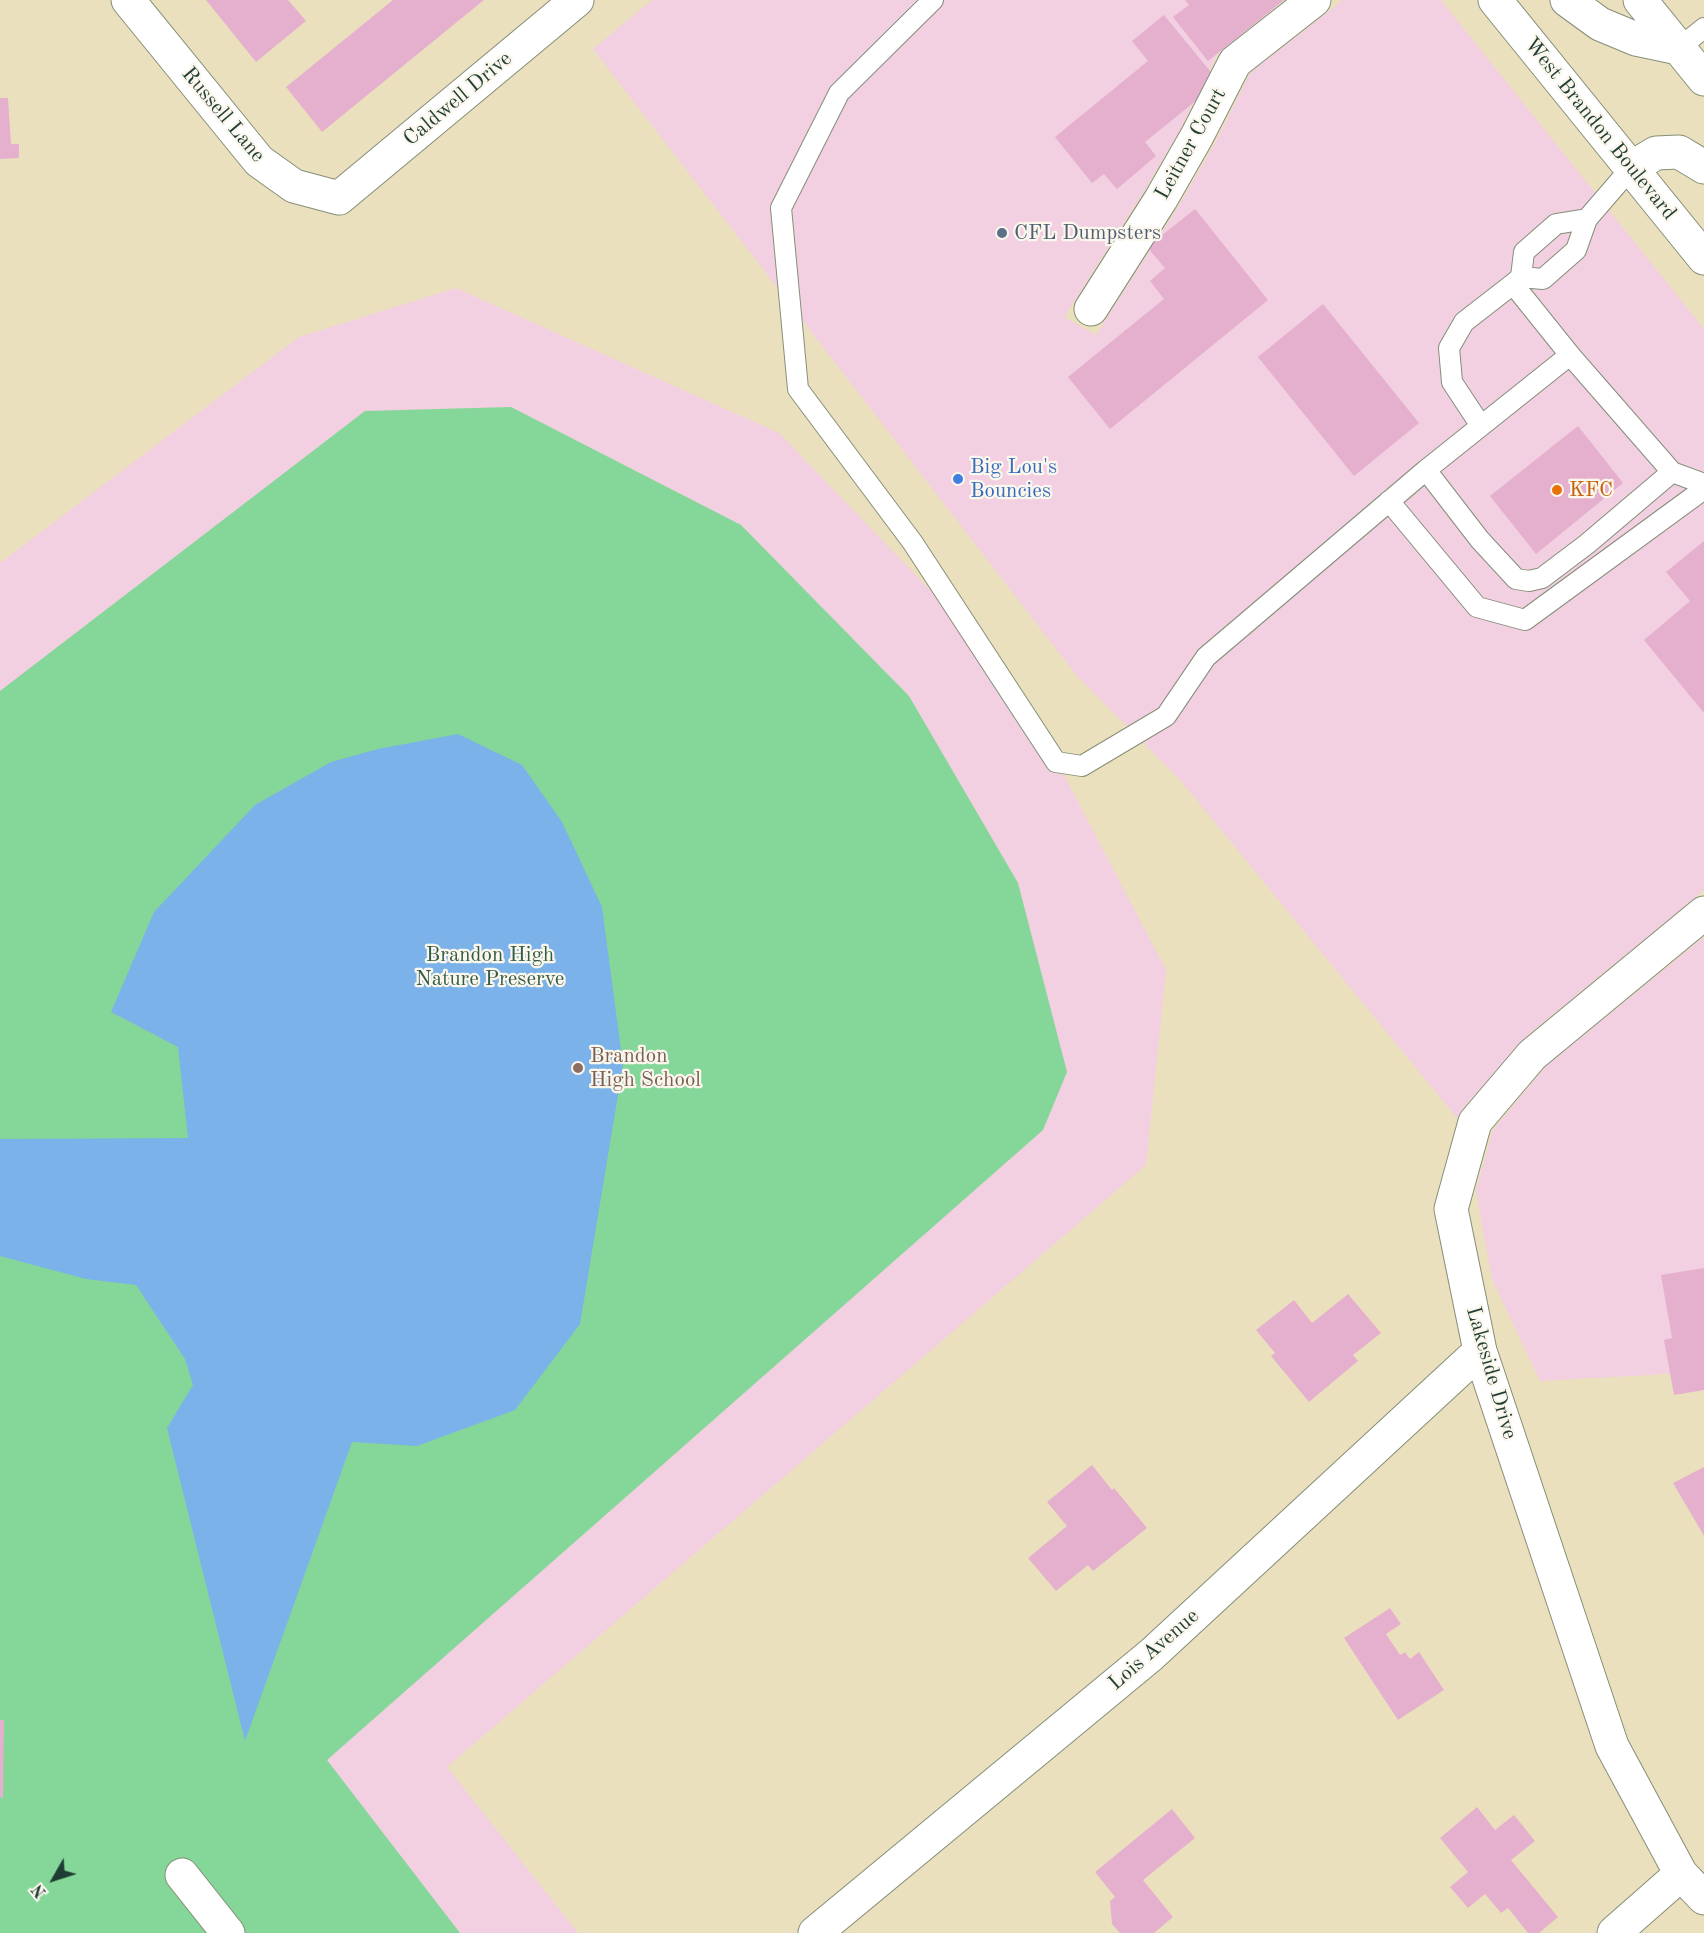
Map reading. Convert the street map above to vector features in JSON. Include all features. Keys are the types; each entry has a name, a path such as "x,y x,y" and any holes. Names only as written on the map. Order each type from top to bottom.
{"main road":[{"name":"Russell Lane","path":"128,0 259,161 294,186 339,198"},
{"name":"Caldwell Drive","path":"339,198 577,0"},
{"name":"Leitner Court","path":"1091,309 1161,199 1235,62 1314,0"},
{"name":"West Brandon Boulevard","path":"1495,0 1704,258"},
{"path":"1567,0 1600,24 1636,39 1679,48"},
{"path":"1640,0 1704,79"},
{"path":"1631,168 1656,153 1679,152 1704,167"},
{"name":"Lakeside Drive","path":"1704,913 1532,1055 1475,1122 1452,1209 1480,1351 1612,1746 1681,1874 1704,1898"},
{"name":"Lois Avenue","path":"815,1933 1152,1655 1480,1351"},
{"path":"1614,1933 1681,1874"},
{"path":"182,1875 228,1933"}],"lane":[{"path":"933,0 839,93 781,208 798,389 913,543 1056,762 1082,765 1166,716 1206,657 1426,470 1570,355"},
{"path":"1679,48 1704,28"},
{"path":"1481,426 1452,382 1449,348 1464,322 1517,280 1543,279 1576,249 1587,219 1631,168"},
{"path":"1587,219 1556,224 1524,252 1517,280 1570,355 1672,472 1704,484"},
{"path":"1426,470 1480,540 1516,579 1529,581 1542,578 1587,544 1672,472"},
{"path":"1389,501 1477,607 1525,620 1704,489"}],"shaded area":[{"path":"652,0 1284,0 1217,55 1181,128 1145,190 1064,317 1096,335 1178,207 1215,143 1250,73 1343,0 1441,0 1704,329 1704,890 1521,1041 1457,1118 1181,781 1077,676 593,49"},
{"name":"Brandon High Nature Preserve","path":"456,288 779,433 1011,674 1166,970 1146,1165 447,1767 578,1933 0,1933 0,563 299,337"},
{"path":"1704,937 1704,1372 1540,1381 1492,1279 1476,1191 1493,1130 1545,1067"}],"green space":[{"name":"Brandon High Nature Preserve","path":"511,407 741,525 909,696 1018,883 1067,1072 1043,1130 327,1760 460,1933 0,1933 0,691 365,411"}],"water":[{"path":"458,734 522,765 562,822 602,907 623,1065 580,1324 515,1410 417,1446 352,1442 245,1741 167,1428 193,1385 185,1359 136,1285 86,1279 0,1256 0,1139 188,1138 178,1047 111,1012 154,912 255,805 331,762 378,749"}],"building":[{"path":"206,0 288,0 306,21 256,62"},
{"path":"393,0 484,0 322,132 286,87"},
{"path":"1185,0 1284,0 1208,61 1173,17 1189,5"},
{"path":"1164,15 1219,82 1145,142 1156,156 1117,189 1104,174 1092,183 1055,137 1148,61 1132,41"},
{"path":"0,98 8,98 11,144 19,144 19,158 0,159"},
{"path":"1195,209 1268,300 1110,429 1068,377 1164,299 1150,281 1165,268 1147,247"},
{"path":"1323,304 1419,423 1354,476 1258,357"},
{"name":"KFC","path":"1578,426 1623,483 1536,554 1490,496"},
{"path":"1704,541 1704,713 1644,640 1690,601 1666,572"},
{"path":"1704,1268 1704,1390 1674,1395 1664,1340 1672,1338 1661,1275"},
{"path":"1348,1294 1381,1333 1353,1355 1358,1361 1309,1402 1271,1356 1275,1353 1256,1330 1294,1300 1312,1323"},
{"path":"1092,1465 1147,1528 1093,1571 1088,1565 1056,1591 1028,1558 1067,1526 1047,1502"},
{"path":"1704,1467 1704,1536 1673,1483"},
{"path":"1390,1608 1401,1624 1386,1634 1400,1655 1405,1652 1410,1659 1419,1652 1444,1690 1398,1720 1344,1638"},
{"path":"0,1720 4,1720 3,1798 0,1797"},
{"path":"1477,1807 1495,1830 1514,1815 1535,1841 1511,1860 1558,1917 1539,1933 1528,1933 1508,1908 1501,1913 1485,1894 1468,1908 1450,1887 1468,1872 1440,1838"},
{"path":"1172,1809 1195,1838 1143,1880 1173,1917 1154,1933 1120,1933 1112,1924 1110,1901 1115,1897 1095,1872"}],"place":[{"name":"CFL Dumpsters","path":"1002,233"},
{"name":"Big Lou's Bouncies","path":"958,479"},
{"name":"KFC","path":"1557,490"},
{"name":"Brandon High School","path":"578,1068"}]}
